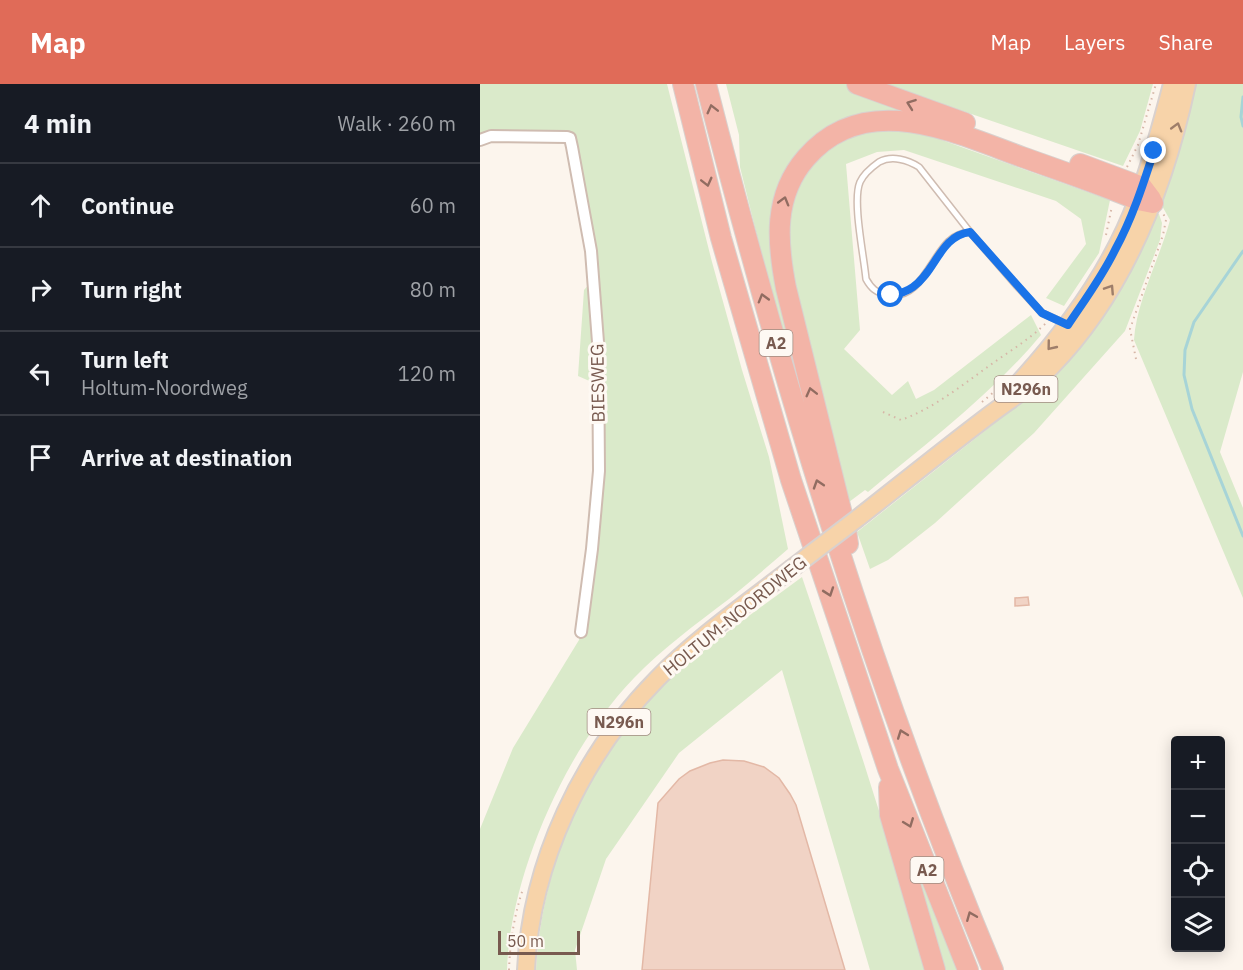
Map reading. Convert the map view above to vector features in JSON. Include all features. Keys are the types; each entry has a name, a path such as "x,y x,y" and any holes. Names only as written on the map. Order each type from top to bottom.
{"highway":[{"name":"A2","path":"683,84 721,238 791,480 888,769 968,970"},
{"name":"A2","path":"706,84 743,230 774,339 884,687 993,970"},
{"path":"857,84 1144,196"},
{"name":"A2","path":"856,600 846,530 786,288 780,252 779,227 782,205 789,184 799,167 820,144 850,127 875,120 911,121 967,137 1144,196"},
{"name":"A2","path":"888,769 890,815 935,970"}],"main road":[{"name":"HOLTUM-NOORDWEG","path":"526,970 530,933 542,875 563,820 599,751 626,713 658,677 713,629 984,419 1022,393 1049,369 1075,328 1113,286 1135,245 1144,196 1172,84"},
{"name":"HOLTUM-NOORDWEG","path":"1144,196 1180,113 1187,84"}],"street":[{"name":"BIESWEG","path":"480,140 491,136 567,137 570,138 572,147 586,216 598,342 600,471 581,632"}],"lane":[{"path":"970,232 962,233 948,242 915,286 891,295 879,293 866,279 857,196 861,181 871,167 883,160 894,158 910,161 919,167 970,232 1042,313 1075,328"}],"path":[{"path":"1136,359 1130,328 1163,236 1166,220 1160,208 1144,196"},
{"path":"883,412 901,420 937,403 1024,341 1050,318"}],"green space":[{"path":"480,84 667,84 712,262 769,457 788,549 645,667 609,706 586,739 546,814 531,854 519,894 511,933 507,970 480,970 480,829 513,748 579,640 597,485 594,383 578,376 584,290 591,282 574,170 563,138 480,138"},
{"path":"726,84 849,84 951,128 846,125 778,202 819,453 775,308 740,167 739,135"},
{"path":"884,84 1153,84 1140,131 1123,166"},
{"path":"1193,84 1243,84 1243,372 1220,452 1243,508 1243,598 1134,340 1139,311 1170,220 1161,204"},
{"path":"892,129 925,134 1110,200 1099,253 1064,306 1046,298 1086,244 1081,219 1056,201 904,150 877,152 846,164 860,330 844,349 892,395 908,381 916,399 934,390 1031,315 1041,335 980,398 868,492 865,490 849,502 795,316 788,240 792,200 819,157 833,146 868,131"},
{"path":"1155,214 1159,214 1162,223 1160,240 1125,331 1034,433 935,523 888,560 870,569 857,532 991,426 1055,370"},
{"path":"802,577 882,821 925,970 870,970 782,670 679,753 606,859 575,950 577,970 536,970 546,897 556,860 569,824 603,757 625,726 667,682 723,635"},
{"path":"898,823 957,970 942,970"}],"building":[{"path":"1028,597 1029,605 1015,606 1015,598"},
{"path":"723,760 744,761 764,767 779,778 790,794 796,805 845,970 642,970 658,803 679,779 690,771"}],"waterway":[{"path":"1243,97 1241,117 1243,126"},
{"path":"1243,251 1194,322 1185,350 1184,375 1192,409 1243,536"}],"route":[{"path":"891,295 915,286 930,269 948,242 962,233 970,232 1042,313 1068,325 1116,250 1138,200 1154,151"}]}
